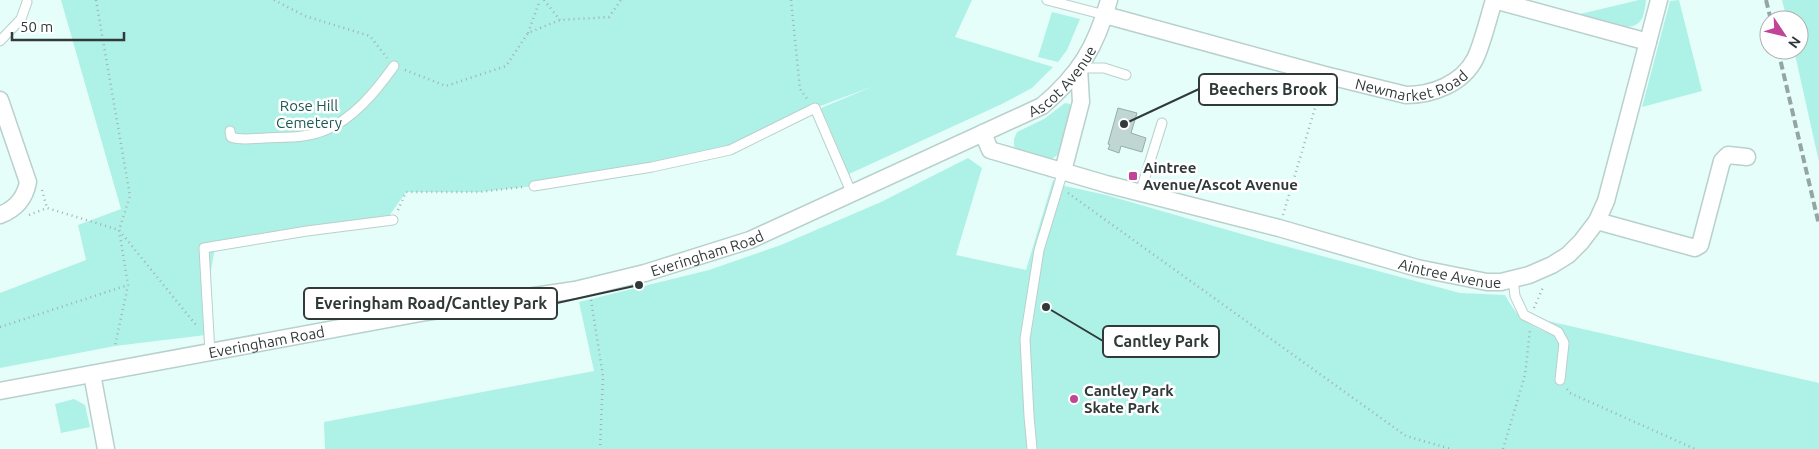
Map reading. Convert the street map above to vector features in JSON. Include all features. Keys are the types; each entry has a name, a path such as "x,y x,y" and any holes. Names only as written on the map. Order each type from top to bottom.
{"street":[{"name":"Newmarket Road","path":"1107,7 1325,75 1406,95 1419,95 1433,92 1456,80 1475,59 1494,0"},
{"path":"1494,0 1648,42"},
{"name":"Aintree Avenue","path":"983,133 990,150 1061,179 1140,193 1279,228 1417,268 1487,282 1501,282 1529,275 1552,265 1568,255 1597,221 1606,201 1658,0"},
{"name":"Ascot Avenue","path":"983,133 1042,106 1058,92 1079,68 1091,50 1107,7"},
{"path":"1061,179 1081,102 1079,68"},
{"path":"0,100 28,182 26,193 18,205 9,212 0,215"},
{"name":"Everingham Road","path":"0,391 92,374 210,347 587,287 645,273 750,240 983,133"},
{"path":"1597,221 1695,248 1700,245 1722,161 1728,155 1747,157"},
{"path":"92,374 106,449"}],"lane":[{"path":"1046,0 1107,7"},
{"path":"0,41 21,19 26,2"},
{"path":"230,130 231,138 239,140 284,138 323,131 363,104 394,66"},
{"path":"1079,68 1104,68 1126,75"},
{"path":"534,186 626,172 730,150 815,108 852,194"},
{"path":"1140,193 1162,123"},
{"path":"1032,449 1025,339 1039,250 1061,179"},
{"path":"210,347 204,248 307,231 393,220"},
{"path":"1513,278 1515,296 1524,315 1558,332 1564,343 1560,380"}],"path":[{"path":"96,0 130,196 119,230 128,285 115,346"},
{"path":"274,0 305,16 370,36 394,66 446,86 506,66 528,33 540,0"},
{"path":"544,0 560,20"},
{"path":"528,33 560,20 609,16 621,0"},
{"path":"791,0 800,89 815,108"},
{"path":"1279,228 1325,75"},
{"path":"1061,179 1406,436 1451,449"},
{"path":"393,220 406,192 479,192 534,186"},
{"path":"22,218 47,208 119,230 210,347"},
{"path":"1503,449 1525,375 1530,318 1552,265"},
{"path":"0,327 128,285"},
{"path":"587,287 591,299 603,376 600,449"},
{"path":"1560,380 1570,393 1695,449"}],"green space":[{"name":"Rose Hill Cemetery","path":"61,0 972,0 955,37 1053,67 1032,88 1004,103 849,174 821,108 874,86 815,108 730,150 534,186 479,192 406,192 389,216 216,242 209,281 214,334 115,346 0,368 0,293 86,260 78,225 121,209"},
{"path":"1646,0 1643,16 1639,23 1635,25 1624,27 1580,14"},
{"path":"1679,0 1702,91 1642,107 1670,1"},
{"path":"1782,0 1819,0 1819,162 1796,60 1809,60 1809,10 1784,10"},
{"path":"1052,12 1080,19 1067,50 1058,62 1038,57"},
{"path":"1065,103 1070,104 1072,111 1060,153 1049,161 1018,152 1014,146 1017,132 1044,119"},
{"path":"968,158 982,168 956,255 1026,270 1053,180 1065,186 1106,195 1266,241 1460,293 1505,295 1521,318 1545,332 1548,321 1819,383 1819,449 325,449 324,422 594,371 579,302 709,270 781,245 881,202"},
{"path":"74,399 85,405 90,427 61,433 55,404"}],"building":[{"path":"1118,108 1137,113 1131,133 1146,138 1142,152 1121,146 1119,153 1108,149"}],"railway":[{"path":"1766,0 1768,10"},
{"path":"1780,60 1819,225"}],"place":[{"name":"Beechers Brook","path":"1124,124"},
{"name":"Aintree Avenue/Ascot Avenue","path":"1133,176"},
{"name":"Everingham Road/Cantley Park","path":"639,285"},
{"name":"Cantley Park","path":"1046,307"},
{"name":"Cantley Park Skate Park","path":"1074,399"}]}
